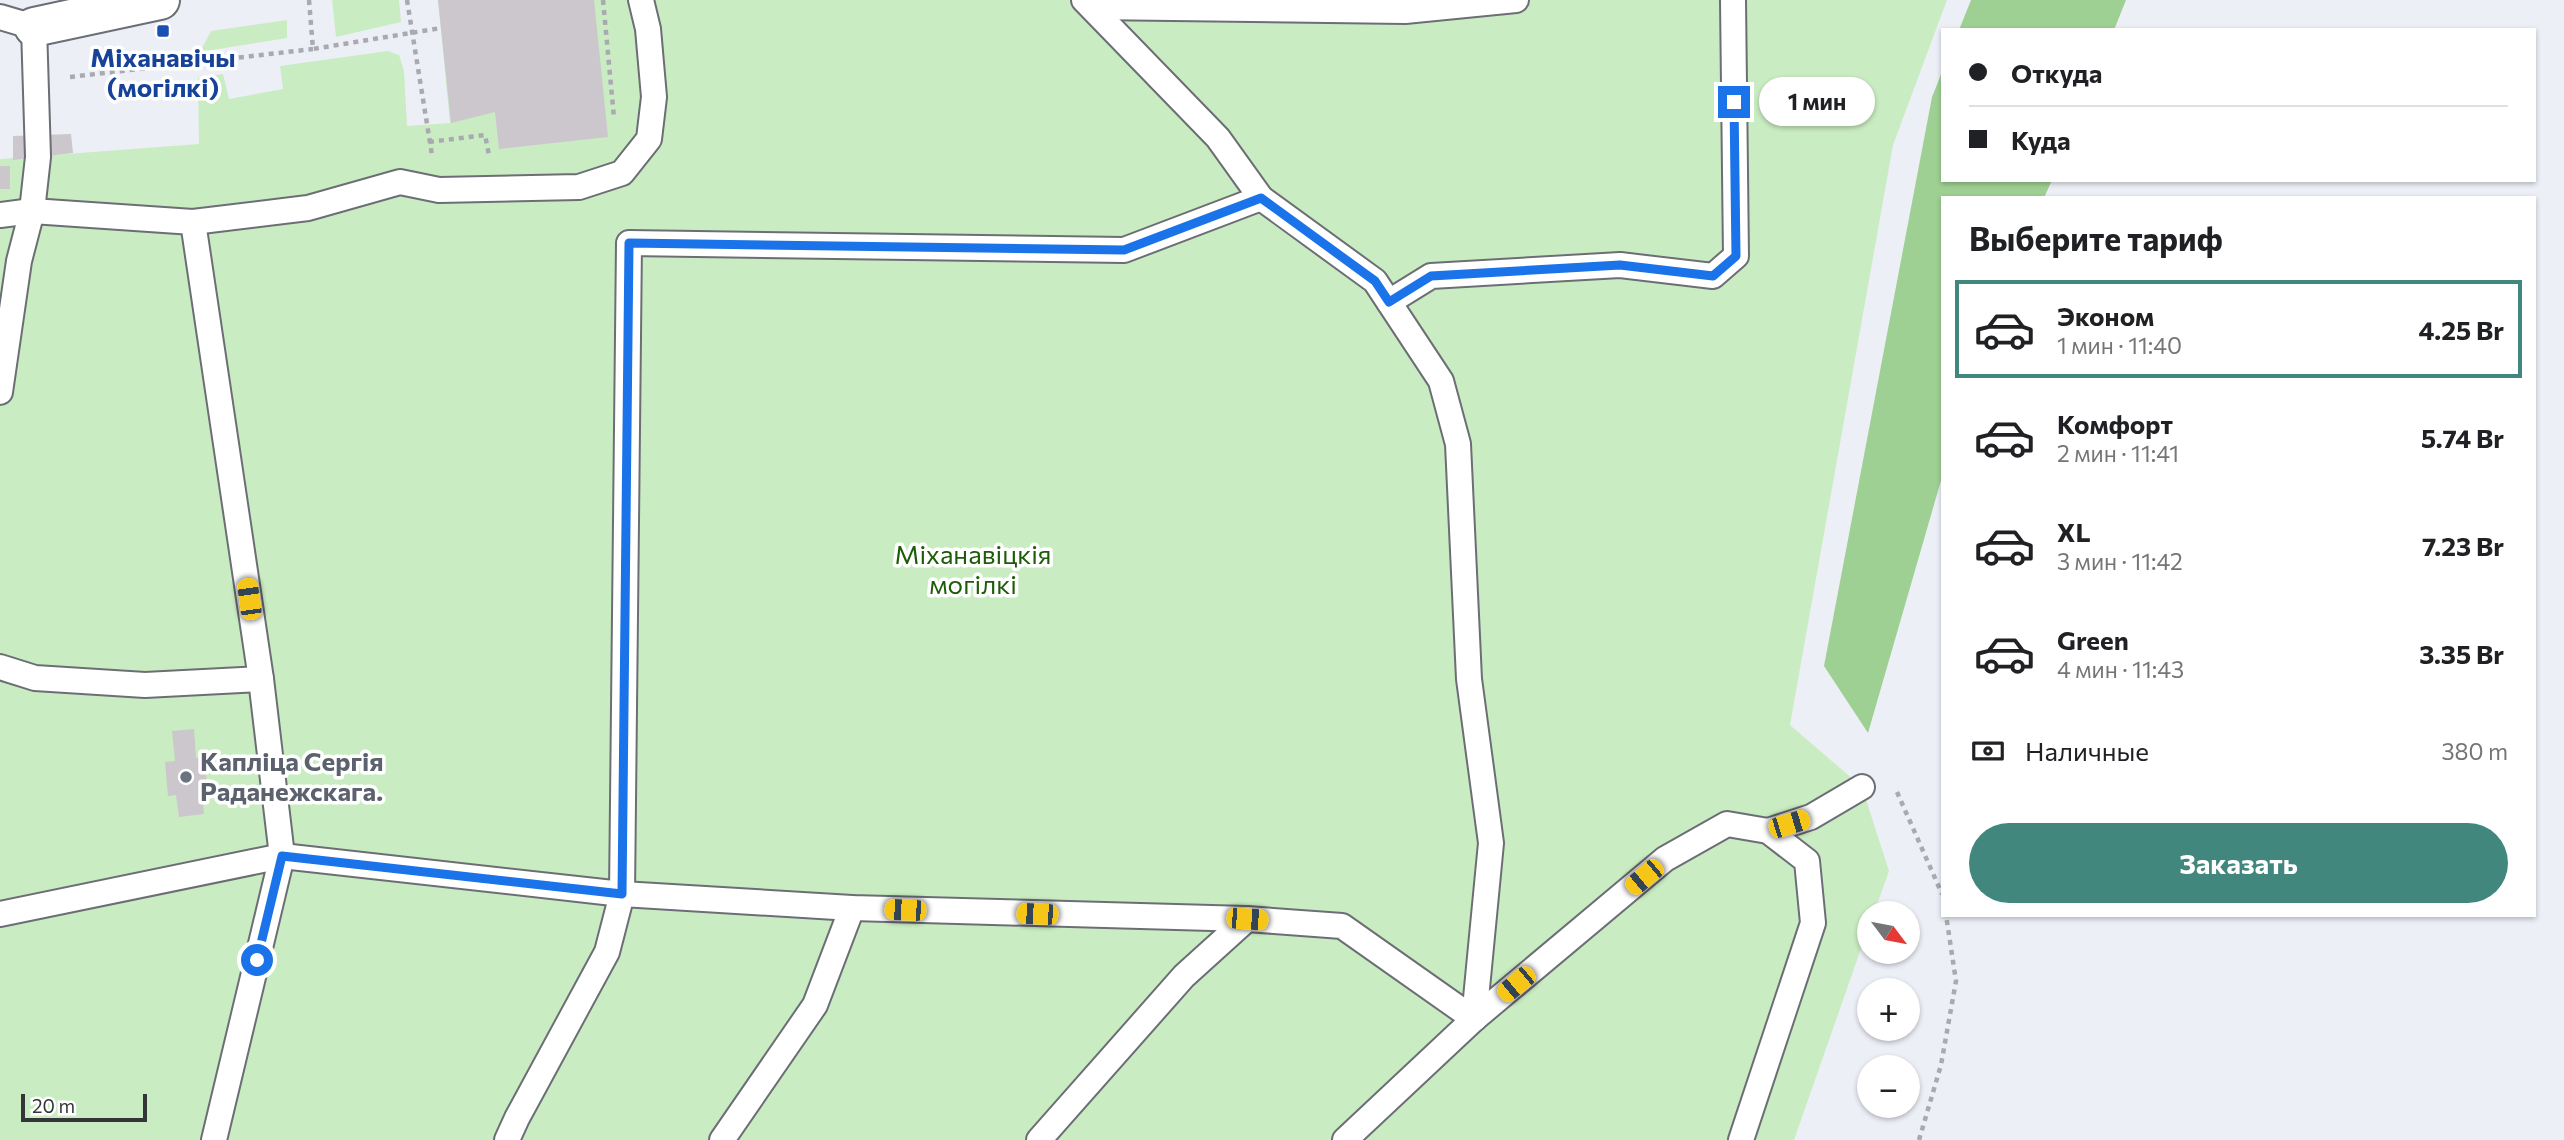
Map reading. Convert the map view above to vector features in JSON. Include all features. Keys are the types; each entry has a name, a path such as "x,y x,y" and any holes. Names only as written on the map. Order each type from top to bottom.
{"street":[{"path":"17,22 160,0"}],"lane":[{"path":"0,215 32,211 192,222 308,208 400,182 439,190 579,187 622,173 649,139 654,97 648,29 641,0"},
{"path":"1088,4 1405,11 1516,0"},
{"path":"1389,302 1431,276 1620,265 1713,276 1736,256 1732,0"},
{"path":"1088,4 1218,138 1261,198 1375,281 1441,381 1458,444 1469,679 1491,843 1474,1019"},
{"path":"0,392 19,261 32,211 38,157 36,81 17,22"},
{"path":"507,1140 607,952 622,894 629,243 1124,250 1261,198"},
{"path":"192,222 261,679 282,856 214,1140"},
{"path":"0,667 36,678 145,685 261,679"},
{"path":"1768,831 1811,817 1861,787"},
{"path":"1345,1140 1474,1019 1665,859 1727,824 1768,831 1807,860 1813,923 1741,1140"},
{"path":"0,914 282,856 622,894 852,908 1247,919 1342,926 1474,1019"},
{"path":"722,1140 815,1005 852,908"},
{"path":"1039,1140 1184,976 1247,919"}],"path":[{"path":"309,0 313,49"},
{"path":"407,0 439,190"},
{"path":"603,0 615,121"},
{"path":"36,81 313,49 441,28"},
{"path":"429,142 485,135 490,166"},
{"path":"1894,785 1941,892"},
{"path":"1919,1140 1941,1065 1956,981 1946,917"}],"green space":[{"path":"332,0 399,0 401,22 336,37"},
{"name":"Міханавіцкія могілкі","path":"438,0 1947,0 1893,145 1790,725 1862,787 1889,871 1878,901 1857,901 1857,960 1794,1140 0,1140 0,159 199,144 198,78 223,74 229,99 283,89 280,66 388,51 399,55 404,71 407,126 450,123"},
{"path":"1971,0 2126,0 2115,28 1960,28"},
{"path":"287,20 287,38 200,52 211,31"},
{"path":"1941,74 1941,182 2051,182 2045,196 1941,196 1941,480 1868,733 1824,666 1932,97"}],"building":[{"path":"438,0 594,0 608,137 499,149 495,112 451,123"},
{"path":"71,134 73,153 13,160 13,136"},
{"path":"0,166 10,166 10,189 0,189"},
{"name":"Капліца Сергія Раданежскага.","path":"194,729 196,758 204,757 208,791 202,792 204,814 179,817 176,795 168,796 165,762 175,761 172,731"}],"place":[{"name":"Міханавічы (могілкі)","path":"163,31"},
{"name":"Капліца Сергія Раданежскага.","path":"186,777"}],"route":[{"path":"257,960 282,856 622,894 629,243 1124,250 1261,198 1375,281 1389,302 1431,276 1620,265 1713,276 1736,256 1734,102"}]}
